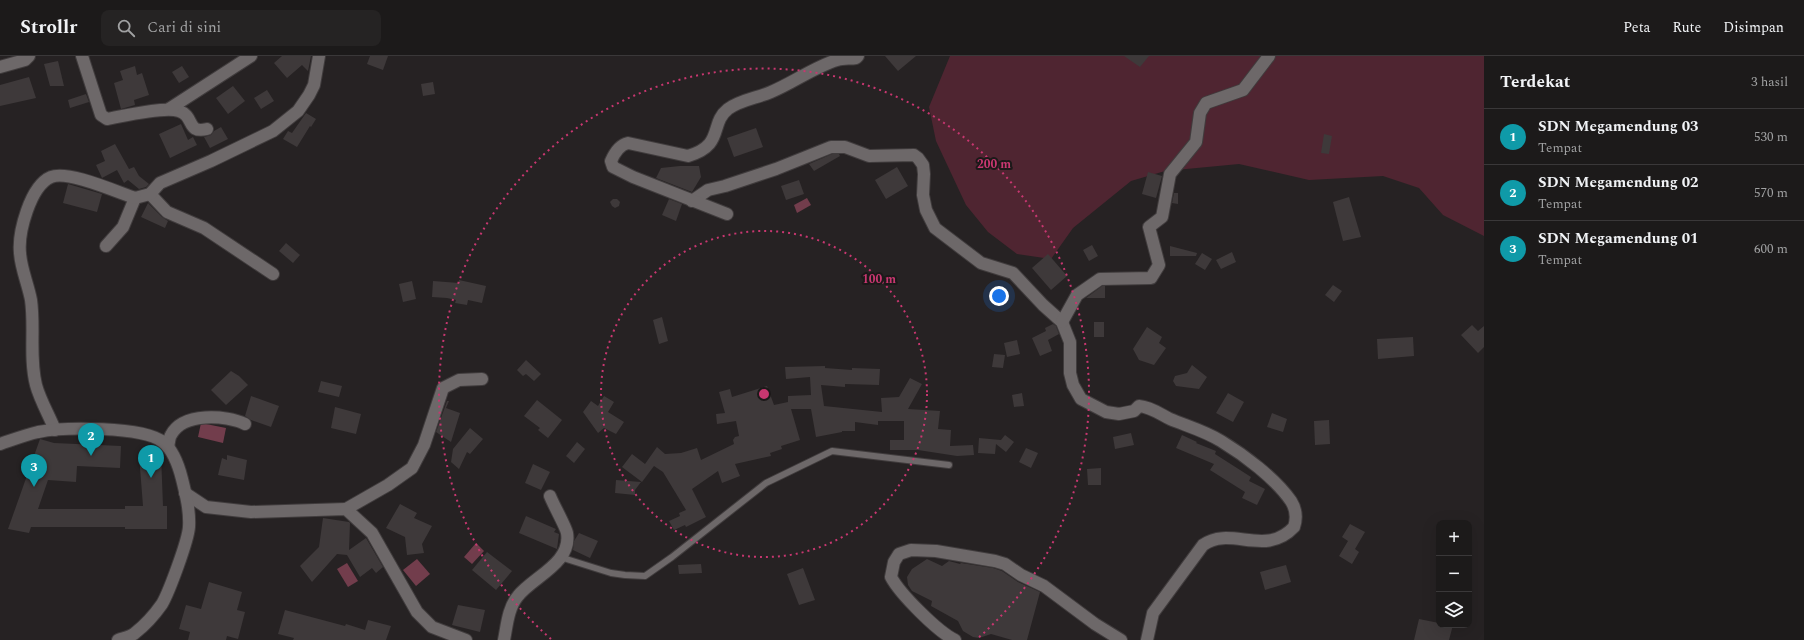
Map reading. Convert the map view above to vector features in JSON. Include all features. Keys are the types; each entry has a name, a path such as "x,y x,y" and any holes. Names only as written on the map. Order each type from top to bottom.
{"street":[{"path":"0,67 25,60 29,56"},
{"path":"82,56 101,115 104,118 107,119 169,109 180,111 186,115 194,128 199,131 207,128"},
{"path":"55,430 36,385 33,359 31,300 20,252 22,227 29,203 46,181 52,177 81,178 135,198 150,194 160,183 198,167 273,131 298,111 314,85 319,56"},
{"path":"727,214 692,201 613,167 611,161 613,156 620,147 628,143 688,156 697,153 706,148 712,141 723,114 728,109 770,92 838,60 856,58 858,56"},
{"path":"1062,322 1077,295 1100,279 1151,278 1160,265 1149,226 1162,217 1170,174 1196,142 1200,113 1206,103 1243,90 1269,56"},
{"path":"169,109 244,58"},
{"path":"692,201 708,190 776,169 831,147 845,147 869,156 914,155 923,164 923,194 926,210 935,228 981,263 1013,273 1043,306 1062,322 1070,342 1070,373 1073,385 1081,399 1106,412 1119,414 1134,411 1139,406 1146,407 1171,419 1190,425 1220,440 1252,463 1276,485 1291,501 1295,510 1296,518 1294,527 1280,538 1260,542 1232,538 1209,540 1203,545 1153,613 1147,640"},
{"path":"150,194 167,212 204,228 273,274"},
{"path":"106,246 123,227 135,198"},
{"path":"185,492 206,507 251,512 346,509 388,485 412,468 424,446 443,388 459,380 482,379"},
{"path":"168,448 171,435 184,422 205,417 226,418 245,424"},
{"path":"0,444 37,432 85,429 130,432 153,437 162,442 168,448 179,469 185,492 189,528 182,555 162,604 134,634 118,640"},
{"path":"504,640 508,616 517,596 553,565 560,557 566,546 567,532 550,496"},
{"path":"346,509 372,533 417,612 432,627 466,640"},
{"path":"955,640 924,615 898,589 891,577 894,562 899,554 911,550 936,551 1005,564 1021,575 1044,586 1095,624 1121,640"}],"lane":[{"path":"560,557 611,573 645,576 672,557 766,483 832,451 949,465"}],"shaded area":[{"path":"950,56 1484,56 1484,236 1443,215 1419,188 1383,176 1309,180 1239,164 1165,171 1131,181 1073,228 1051,259 1017,254 988,232 966,205 936,141 929,107"},
{"path":"807,198 811,205 797,213 794,205"},
{"path":"201,423 226,428 223,443 198,437"},
{"path":"476,543 484,551 472,564 464,557"},
{"path":"417,559 430,574 416,586 403,570"},
{"path":"347,563 358,581 348,587 337,569"}],"building":[{"path":"282,56 311,56 308,71 302,65 287,78 274,63"},
{"path":"370,56 388,56 383,70 367,64"},
{"path":"885,56 916,56 898,71"},
{"path":"1124,56 1149,56 1140,67"},
{"path":"58,61 64,86 50,86 44,64"},
{"path":"135,66 137,75 142,73 149,95 134,100 135,105 121,109 114,83 123,80 120,71"},
{"path":"182,66 189,77 179,83 172,72"},
{"path":"29,77 36,98 0,106 0,85"},
{"path":"433,82 435,94 423,96 421,84"},
{"path":"233,86 245,101 228,114 216,98"},
{"path":"267,90 274,101 261,109 254,98"},
{"path":"86,94 89,102 70,108 68,100"},
{"path":"306,113 316,119 297,147 283,139 288,131 292,133"},
{"path":"181,124 188,140 193,137 197,145 170,158 159,134"},
{"path":"221,127 228,139 210,148 204,137 211,135 214,131"},
{"path":"756,128 763,147 734,157 727,138"},
{"path":"1324,134 1332,136 1329,154 1321,153"},
{"path":"115,144 129,169 134,167 139,176 149,184 146,187 139,189 128,180 124,183 117,170 102,178 96,165 105,161 101,151"},
{"path":"832,154 839,154 840,156 814,171 809,164"},
{"path":"699,166 701,177 692,192 656,178 661,168"},
{"path":"897,167 908,186 886,199 875,180"},
{"path":"1148,172 1162,176 1156,198 1142,194"},
{"path":"799,180 804,194 786,200 781,186"},
{"path":"68,184 102,194 97,212 63,203"},
{"path":"1174,193 1178,193 1178,204 1172,203"},
{"path":"1349,197 1361,237 1343,241 1333,202"},
{"path":"613,199 617,199 620,202 619,206 615,208 610,202"},
{"path":"669,199 682,204 676,221 662,215"},
{"path":"148,203 168,221 165,228 141,217"},
{"path":"286,243 300,255 293,263 279,251"},
{"path":"1092,245 1098,256 1089,261 1083,250"},
{"path":"1170,246 1197,253 1196,256 1170,256"},
{"path":"1232,252 1236,262 1221,269 1216,260"},
{"path":"1202,253 1212,259 1205,270 1195,264"},
{"path":"1048,254 1067,276 1051,290 1032,268"},
{"path":"459,280 486,286 482,303 468,300 467,305 455,303 456,300 432,297 433,281 459,283"},
{"path":"412,281 416,299 403,302 399,284"},
{"path":"1333,285 1342,291 1334,302 1325,295"},
{"path":"1102,286 1105,286 1105,298 1086,298"},
{"path":"662,317 668,341 659,344 653,320"},
{"path":"1094,322 1104,322 1104,337 1094,337"},
{"path":"1053,324 1056,326 1059,334 1048,340 1052,351 1040,356 1032,338 1046,331 1045,328"},
{"path":"1472,325 1478,331 1484,326 1484,347 1478,353 1461,335"},
{"path":"1147,327 1162,337 1159,343 1166,348 1154,365 1139,360 1133,349"},
{"path":"1413,337 1414,356 1378,359 1377,339"},
{"path":"1017,340 1020,354 1007,357 1004,343"},
{"path":"994,354 1005,355 1003,368 992,367"},
{"path":"526,360 541,374 534,381 526,374 523,376 517,370"},
{"path":"1192,365 1207,377 1199,389 1176,386 1173,381 1175,376 1187,373"},
{"path":"825,366 825,368 852,370 852,368 880,369 879,385 845,384 845,387 821,385 824,406 882,412 881,398 899,397 910,378 922,384 908,409 940,411 938,429 951,430 950,446 973,445 974,455 957,456 918,450 890,450 890,440 904,440 904,421 878,421 878,425 855,422 855,431 842,431 816,437 811,409 791,409 800,440 781,446 782,449 770,453 771,456 735,464 740,476 722,483 718,471 692,489 706,517 686,527 685,525 674,530 669,521 680,516 679,513 686,510 663,472 654,466 642,482 622,467 632,454 645,464 657,447 665,454 681,453 697,448 701,460 734,444 733,440 735,437 739,436 736,421 717,424 716,414 725,413 719,392 730,389 732,397 767,386 774,405 788,402 788,396 811,395 810,377 786,379 785,367"},
{"path":"231,371 239,376 248,385 226,405 211,390"},
{"path":"321,381 342,386 339,397 318,392"},
{"path":"1022,393 1024,406 1014,407 1012,395"},
{"path":"1228,393 1244,402 1233,422 1216,413"},
{"path":"251,396 279,406 271,427 251,420 245,416"},
{"path":"604,396 614,402 608,412 624,422 616,434 604,428 598,433 583,412 591,401 598,406"},
{"path":"537,400 562,420 548,438 538,430 540,428 524,416"},
{"path":"447,401 449,401 446,408 460,413 451,442 436,432"},
{"path":"335,407 361,414 356,434 331,428"},
{"path":"1272,413 1287,419 1283,432 1267,427"},
{"path":"1329,420 1330,444 1315,445 1314,421"},
{"path":"470,428 483,439 470,454 467,452 459,469 451,462 453,449"},
{"path":"1131,433 1134,445 1115,449 1113,437"},
{"path":"1005,435 1014,442 1006,452 996,444 995,454 978,453 979,438 1001,440"},
{"path":"1182,435 1197,442 1196,443 1216,451 1215,454 1251,477 1249,481 1265,489 1257,505 1242,498 1245,492 1210,470 1214,464 1176,448"},
{"path":"40,439 54,443 121,446 120,468 77,466 76,482 48,480 38,509 125,509 125,506 143,506 139,455 161,454 163,506 167,506 167,529 125,529 125,527 31,527 29,533 8,529"},
{"path":"577,442 585,449 574,463 566,456"},
{"path":"1026,448 1038,453 1031,468 1019,462"},
{"path":"227,455 247,460 244,480 218,475 222,458 227,460"},
{"path":"533,464 550,472 541,490 525,483"},
{"path":"1101,468 1101,485 1088,485 1087,469"},
{"path":"616,480 641,482 635,490 635,495 615,493"},
{"path":"400,504 417,513 414,518 432,526 422,544 424,553 407,555 405,537 386,528"},
{"path":"526,516 556,529 554,532 559,534 557,549 519,533"},
{"path":"323,518 349,522 349,550 366,538 383,567 376,573 372,568 360,577 347,555 337,554 312,582 300,566 319,547"},
{"path":"1350,524 1365,532 1355,549 1359,552 1352,564 1339,556 1348,541 1342,537"},
{"path":"579,533 598,541 590,558 573,550 574,541"},
{"path":"487,552 512,571 496,590 472,570"},
{"path":"927,559 942,566 949,561 960,564 993,568 1002,571 1018,582 1040,592 1027,640 1012,640 991,634 979,638 973,637 963,631 958,621 931,606 932,601 912,591 908,585 907,577 912,569"},
{"path":"701,564 702,573 679,574 678,565"},
{"path":"1286,565 1291,582 1265,590 1260,572"},
{"path":"803,568 815,600 799,605 787,574"},
{"path":"209,582 242,592 237,610 245,612 238,639 227,636 226,640 188,640 190,632 179,629 186,605 201,609"},
{"path":"458,605 485,610 480,632 452,625"},
{"path":"285,610 345,626 346,624 365,630 368,620 391,626 386,640 293,640 294,638 278,634"},
{"path":"1419,619 1436,622 1436,628 1452,628 1449,640 1414,640"}],"place":[{"name":"SDN Megamendung 02","path":"91,456"},
{"name":"SDN Megamendung 03","path":"151,478"},
{"name":"SDN Megamendung 01","path":"34,487"}]}
